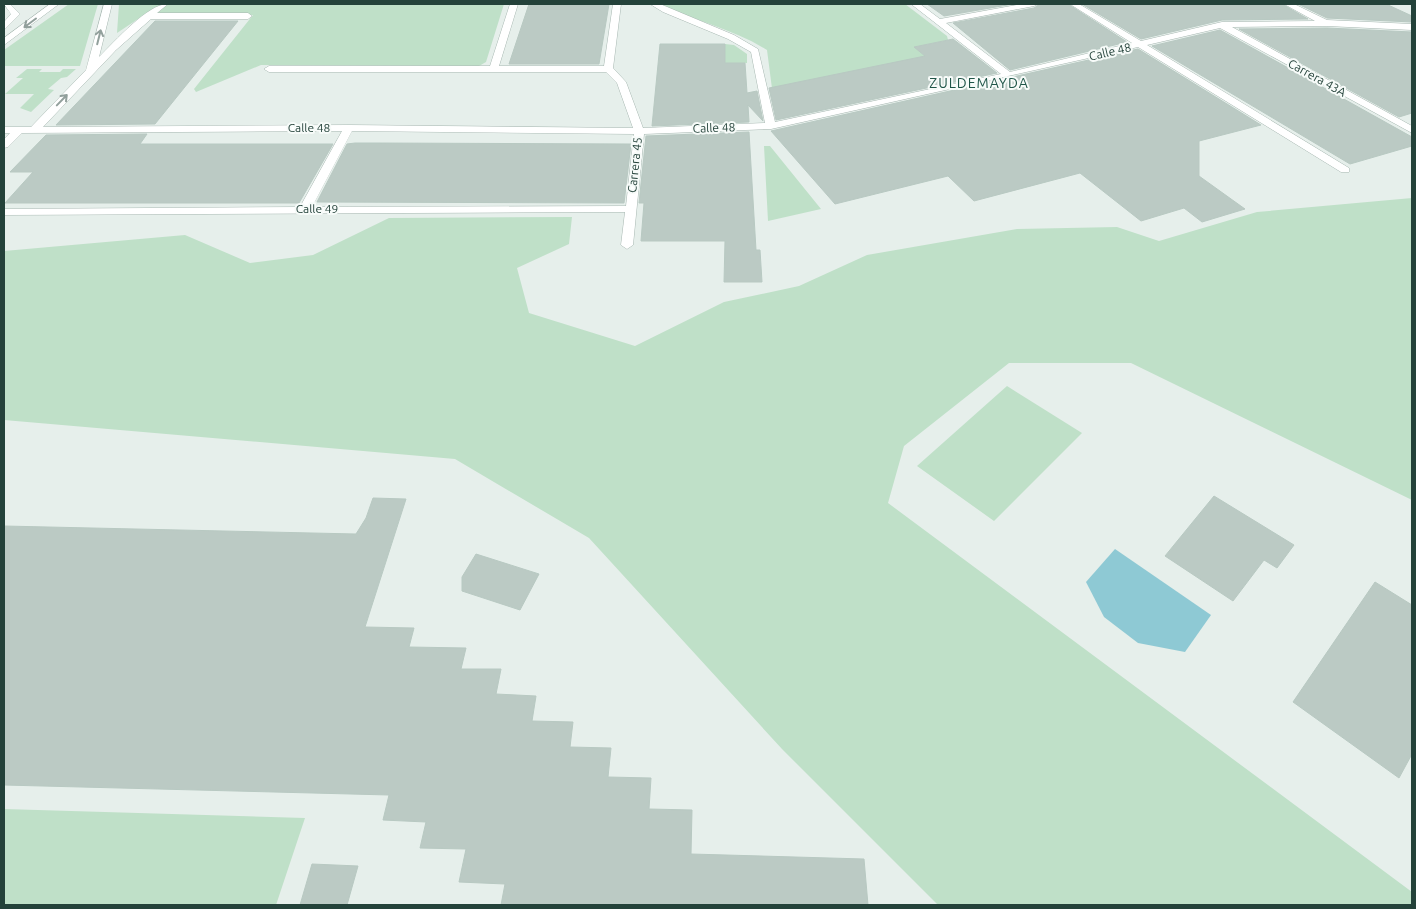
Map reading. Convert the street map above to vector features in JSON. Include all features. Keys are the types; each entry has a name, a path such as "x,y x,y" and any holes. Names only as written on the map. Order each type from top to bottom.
{"street":[{"path":"4,27 16,14 6,4"},
{"path":"4,42 56,4"},
{"path":"91,70 108,4"},
{"path":"34,130 91,70 147,16 164,4"},
{"path":"493,70 514,4"},
{"path":"270,69 608,69 617,4"},
{"path":"654,4 676,16 741,40 756,51 771,126"},
{"path":"916,4 1008,75"},
{"path":"940,22 1034,4"},
{"path":"1074,4 1345,170"},
{"path":"1288,4 1327,24"},
{"path":"147,16 248,16"},
{"name":"Calle 48","path":"4,130 348,128 639,131 771,126 1008,75 1222,25 1327,24 1412,26"},
{"name":"Carrera 43A","path":"1222,25 1412,130"},
{"name":"Carrera 45","path":"608,69 621,82 639,131 627,245"},
{"path":"305,208 348,128"},
{"path":"4,145 19,130"},
{"name":"Calle 49","path":"4,212 305,208 630,208"}],"green space":[{"path":"69,4 98,4 80,66 4,66 4,50"},
{"path":"119,4 504,4 486,62 479,66 261,65 196,92 194,89 253,15 144,15 117,33"},
{"path":"661,4 905,4 947,36 948,40 915,47 925,56 774,104 767,50 741,36"},
{"path":"725,44 734,45 747,54 747,63 725,63"},
{"path":"27,69 42,69 39,72 60,72 63,69 76,69 48,89 54,90 31,112 20,108 34,94 5,94 23,78 16,78"},
{"path":"764,146 770,146 821,209 768,221"},
{"path":"1412,198 1412,500 1131,363 1009,363 904,446 888,503 1412,892 1412,905 938,905 782,749 589,538 455,459 4,420 4,251 185,235 250,263 313,255 389,218 572,217 569,244 517,268 529,313 635,346 724,302 799,286 867,255 1017,229 1117,227 1159,241 1257,212"},
{"path":"1007,386 1082,433 994,521 917,466"},
{"path":"4,809 305,818 276,905 4,905"}],"water":[{"path":"1115,549 1211,615 1185,652 1138,643 1104,617 1086,582"}],"building":[{"path":"529,4 609,4 599,64 509,64"},
{"path":"927,4 1013,4 944,16"},
{"path":"1040,4 1068,4 1127,42 1010,70 953,23 1034,8"},
{"path":"1082,4 1282,4 1308,19 1222,20 1141,39"},
{"path":"1298,4 1386,4 1412,16 1412,22 1327,18"},
{"path":"155,21 238,21 155,124 56,125"},
{"path":"1327,28 1412,32 1412,113 1399,117 1239,29"},
{"path":"1220,30 1412,137 1412,146 1350,164 1152,46"},
{"path":"953,39 997,73 776,120 769,88 925,56 914,47"},
{"path":"660,44 725,44 725,63 745,63 747,93 757,91 763,121 748,105 749,122 652,126"},
{"path":"1138,49 1261,125 1199,141 1199,176 1245,209 1202,222 1184,208 1141,221 1080,173 974,201 948,176 835,204 771,131"},
{"path":"749,132 756,250 760,250 762,282 724,282 725,241 641,241 644,203 639,203 646,136"},
{"path":"147,134 140,144 333,144 299,203 5,203 33,172 10,172 46,135"},
{"path":"347,144 631,144 624,203 317,202"},
{"path":"1214,496 1294,545 1277,568 1264,560 1233,601 1165,556"},
{"path":"373,498 406,499 365,627 414,628 409,647 466,648 461,669 501,669 496,694 536,696 532,721 573,722 570,747 611,748 608,777 651,778 649,809 692,810 691,854 864,859 868,905 501,905 505,884 459,882 466,849 420,848 426,822 383,820 389,795 4,785 4,526 356,534 366,518"},
{"path":"476,554 539,574 520,610 462,591 462,577"},
{"path":"1375,582 1412,605 1412,754 1399,778 1293,702"},
{"path":"312,864 358,866 347,905 300,905"}],"district":[{"name":"ZULDEMAYDA","path":"979,83"}]}
